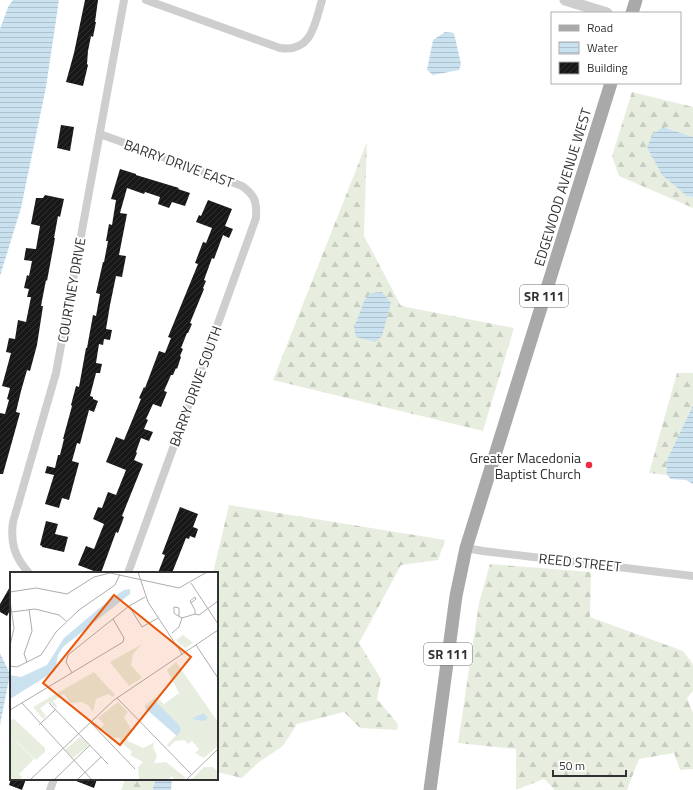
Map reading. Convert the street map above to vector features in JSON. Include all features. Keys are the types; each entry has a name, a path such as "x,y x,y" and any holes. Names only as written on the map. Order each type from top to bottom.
{"main road":[{"path":"632,12 636,0"},
{"name":"EDGEWOOD AVENUE WEST","path":"430,790 456,596 466,548 611,84"}],"street":[{"name":"COURTNEY DRIVE","path":"28,572 22,566 16,555 13,543 13,522 56,372 124,0"},
{"path":"146,0 280,48 288,49 297,47 306,41 312,33 322,0"},
{"path":"565,0 603,12"},
{"name":"BARRY DRIVE EAST","path":"100,134 242,186 249,191 255,199"},
{"name":"BARRY DRIVE SOUTH","path":"128,572 256,218 257,208 255,199"},
{"name":"REED STREET","path":"466,548 693,576"},
{"path":"50,790 54,780"}],"green space":[{"path":"632,92 693,107 693,137 663,127 687,196 693,197 693,208 619,176 612,156"},
{"path":"367,142 364,236 401,306 514,328 483,431 273,380"},
{"path":"677,373 693,373 693,405 666,462 667,475 649,473"},
{"path":"229,505 445,540 438,560 401,565 359,643 381,679 377,699 398,724 397,730 360,728 344,712 297,724 283,746 259,762 242,778 218,772 218,572 213,572"},
{"path":"490,564 591,572 590,617 683,651 693,664 693,691 687,698 693,713 693,769 680,770 674,753 639,759 627,790 555,790 544,779 516,790 516,749 458,743 479,603"},
{"path":"125,780 156,780 152,790 121,790"}],"water":[{"path":"13,0 59,0 46,87 21,208 0,276 0,29 8,7"},
{"path":"445,32 454,33 461,64 459,70 433,75 427,70 433,40"},
{"path":"663,127 693,137 693,197 687,196 662,175 647,147 653,134"},
{"path":"382,292 391,303 382,336 375,342 356,337 354,328 365,299 371,293"},
{"path":"693,405 693,484 686,480 671,479 667,475 666,462"},
{"path":"0,653 10,674 0,725"},
{"path":"156,780 172,780 171,790 152,790"}],"building":[{"path":"85,0 98,0 96,22 93,37 91,36 88,51 88,65 83,86 66,82 74,53"},
{"path":"61,125 74,127 70,151 57,148"},
{"path":"120,169 190,193 185,206 172,202 169,208 158,204 160,197 145,192 144,194 127,188 120,213 127,214 119,255 126,256 122,277 116,276 110,305 106,329 112,330 110,340 104,339 103,345 99,344 96,363 102,364 100,373 96,373 90,396 98,401 94,412 89,410 80,444 77,443 72,461 79,463 69,500 62,498 59,508 45,504 54,475 45,473 47,466 55,468 58,455 60,455 76,386 79,387 93,315 96,316 100,294 96,293 108,241 106,241 109,224 112,225 116,200 111,199"},
{"path":"45,195 64,199 60,217 58,216 47,281 46,280 41,306 43,306 37,345 30,371 27,370 21,391 16,412 20,413 3,474 0,474 0,413 5,414 9,400 7,399 10,388 2,386 11,353 6,352 9,338 15,339 18,320 26,322 31,297 27,297 29,289 24,288 27,275 29,276 32,261 24,260 26,248 36,249 40,226 31,224 36,198 43,198"},
{"path":"208,200 232,209 225,226 233,229 229,238 223,235 214,259 212,258 204,280 206,281 203,288 204,289 190,323 192,324 181,348 183,349 177,369 176,368 173,375 171,375 164,391 167,392 161,407 153,404 146,419 148,420 144,429 153,432 149,441 141,438 134,460 143,464 122,516 124,517 118,533 116,532 101,572 96,572 78,565 86,546 94,549 104,524 93,519 98,507 102,508 108,492 116,495 126,470 106,462 116,437 124,440 141,399 139,398 144,387 145,388 159,351 165,353 171,338 168,337 198,264 195,263 203,242 206,243 212,228 196,222 199,215 201,216"},
{"path":"180,507 198,514 193,527 198,529 195,538 190,536 189,539 186,538 172,572 158,572 165,555 162,554"},
{"path":"46,521 58,524 55,534 68,537 64,552 42,547 40,545"},
{"path":"10,587 10,610 7,616 0,612 0,604"},
{"path":"11,780 26,780 22,790 9,785"},
{"path":"74,780 97,780 94,788"}],"place":[{"name":"Greater Macedonia Baptist Church","path":"589,465"}]}
